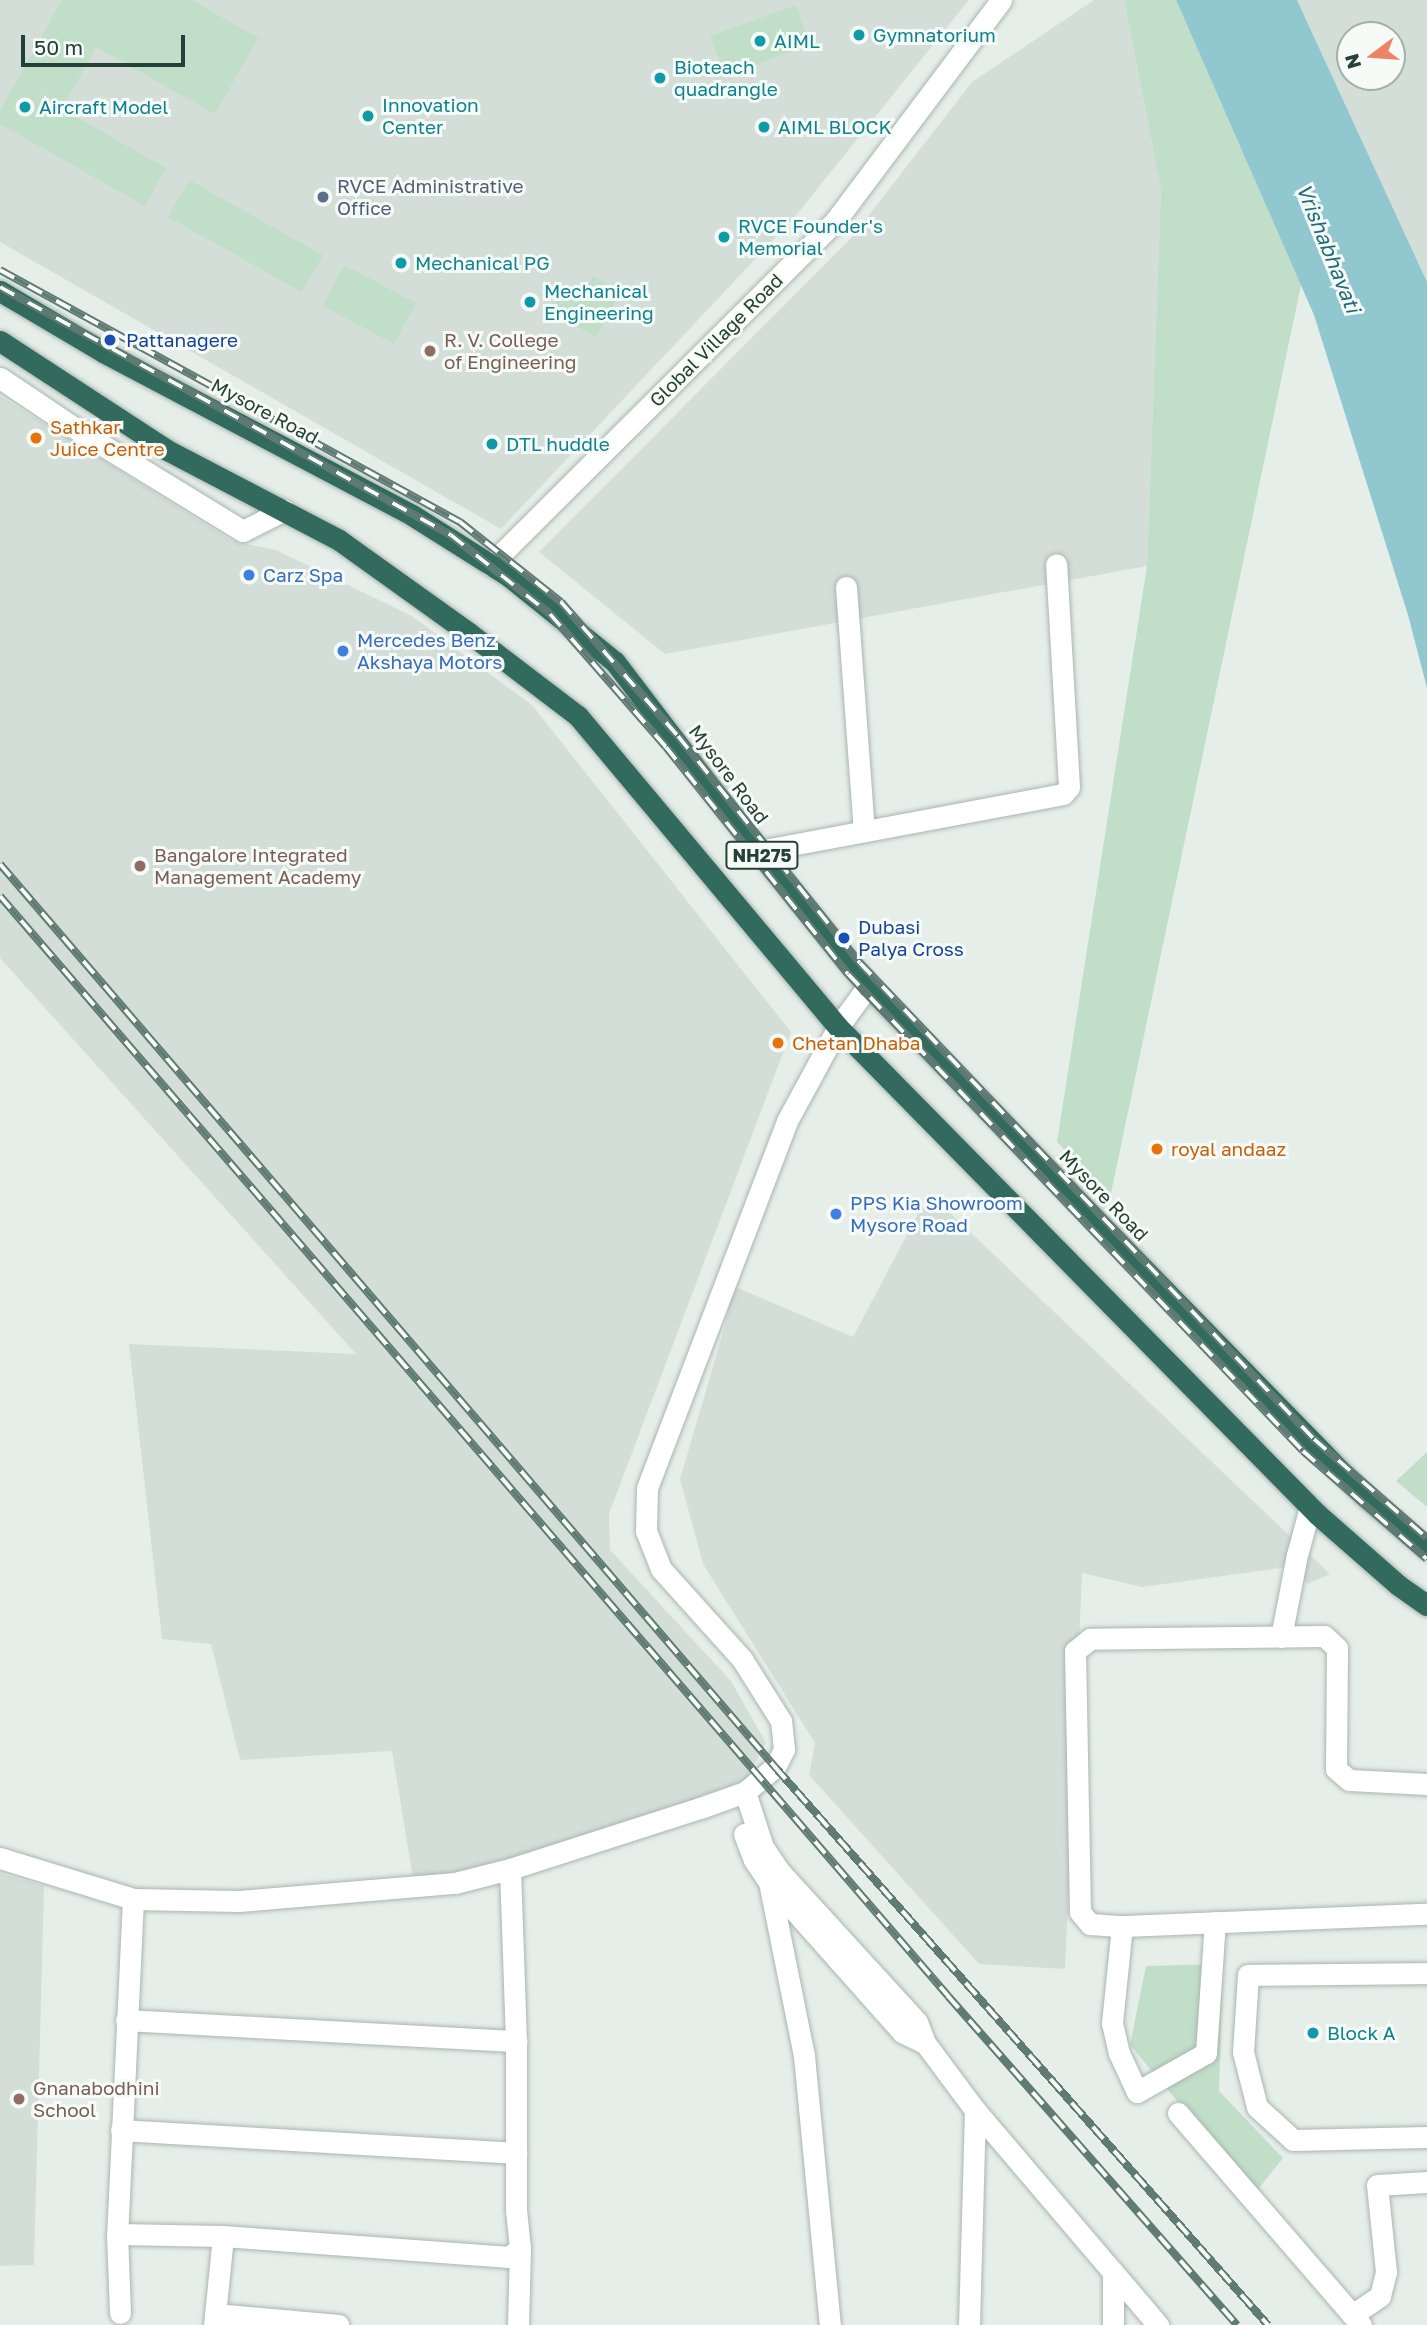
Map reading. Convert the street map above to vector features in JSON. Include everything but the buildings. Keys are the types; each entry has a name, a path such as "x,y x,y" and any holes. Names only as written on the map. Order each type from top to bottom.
{"highway":[{"name":"Mysore Road","path":"0,290 103,352 412,515 490,565 615,662 759,850 869,986 1366,1497 1427,1549"},
{"name":"NH275","path":"0,341 167,450 340,540 578,716 838,1027 1311,1507 1398,1585 1427,1605"}],"street":[{"name":"Global Village Road","path":"490,565 836,220 1001,0"},
{"path":"0,378 73,428 243,531 284,510"},
{"path":"759,850 1063,794 1069,787 1056,564"},
{"path":"846,587 864,831"},
{"path":"0,1858 133,1899 253,1900 455,1883 510,1869 745,1791 775,1767 784,1749 781,1721 743,1659 661,1569 646,1531 646,1488 787,1121 838,1027 869,986"},
{"path":"1282,1637 1297,1555 1311,1507"},
{"path":"1427,1784 1349,1780 1336,1769 1337,1648 1324,1636 1090,1639 1075,1651 1080,1912 1090,1924 1122,1926 1427,1914"},
{"path":"745,1791 739,1818 742,1830 754,1860 769,1882 902,2032 925,2043"},
{"path":"745,1791 763,1847 780,1872 917,2022 925,2043 975,2110 1158,2325"},
{"path":"510,1869 516,2041 516,2211 520,2248 518,2325"},
{"path":"769,1882 804,2056 830,2325"},
{"path":"120,2313 117,2234 133,1899"},
{"path":"1122,1926 1112,2023 1119,2053 1137,2092 1206,2053 1215,1922"},
{"path":"1427,1973 1248,1975 1243,2052 1257,2107 1293,2140 1427,2137"},
{"path":"126,2020 516,2041"},
{"path":"969,2325 975,2110"},
{"path":"1178,2113 1357,2320 1380,2297 1385,2272 1377,2185 1427,2182"},
{"path":"121,2130 516,2153"},
{"path":"117,2234 223,2236 509,2257 520,2248"},
{"path":"223,2236 214,2319 339,2325"},
{"path":"1113,2272 1113,2325"}],"shaded area":[{"name":"R. V. College of Engineering","path":"0,0 969,0 793,219 501,529 0,242"},
{"path":"1094,0 1124,0 1161,190 1147,566 665,654 539,552 852,237 972,82"},
{"path":"1297,0 1427,0 1427,282 1339,91 1406,91 1406,21 1336,21 1336,85"},
{"path":"0,396 232,541 276,550 412,616 532,705 791,1032 609,1514 610,1550 731,1681 766,1743 741,1789 525,1866 414,1884 392,1751 240,1760 211,1644 162,1639 129,1344 356,1354 0,958"},
{"path":"929,1193 1330,1574 1307,1584 1289,1567 1142,1587 1082,1573 1065,1969 979,1964 809,1775 815,1743 703,1564 680,1479 725,1326 733,1286 853,1337"},
{"name":"Gnanabodhini School","path":"0,1873 44,1886 34,2265 0,2266"}],"green space":[{"path":"62,0 192,0 258,38 215,114 96,47 62,109 166,168 145,206 0,124 0,111"},
{"path":"1124,0 1176,0 1301,285 1110,1198 1057,1142 1147,566 1161,190"},
{"name":"AIML","path":"796,5 810,45 725,76 710,36"},
{"path":"189,180 323,255 302,292 168,217"},
{"path":"344,265 416,303 394,344 323,306"},
{"path":"593,276 621,292 596,337 549,311 564,284 582,294"},
{"path":"1427,1452 1427,1507 1396,1481"},
{"path":"1223,1964 1219,2091 1283,2158 1255,2193 1130,2045 1146,1966"}],"water":[{"name":"Vrishabhavati","path":"1176,0 1297,0 1336,85 1336,91 1339,91 1427,282 1427,688 1408,615 1314,315"}],"railway":[{"path":"0,270 460,522 561,602 678,736 860,963 1314,1439 1427,1538"},
{"path":"0,287 451,535 550,614 666,747 848,974 1303,1451 1427,1559"},
{"path":"0,864 775,1767 1268,2325"},
{"path":"0,896 948,1996 1237,2325"}],"place":[{"name":"Gymnatorium","path":"859,35"},
{"name":"AIML","path":"760,41"},
{"name":"Bioteach quadrangle","path":"660,78"},
{"name":"Aircraft Model","path":"25,107"},
{"name":"Innovation Center","path":"368,116"},
{"name":"AIML BLOCK","path":"764,127"},
{"name":"RVCE Administrative Office","path":"323,197"},
{"name":"RVCE Founder's Memorial","path":"724,237"},
{"name":"Mechanical PG","path":"401,263"},
{"name":"Mechanical Engineering","path":"530,302"},
{"name":"Pattanagere","path":"110,340"},
{"name":"R. V. College of Engineering","path":"430,351"},
{"name":"Sathkar Juice Centre","path":"36,438"},
{"name":"DTL huddle","path":"492,444"},
{"name":"Carz Spa","path":"249,575"},
{"name":"Mercedes Benz Akshaya Motors","path":"343,651"},
{"name":"Bangalore Integrated Management Academy","path":"140,866"},
{"name":"Dubasi Palya Cross","path":"844,938"},
{"name":"Chetan Dhaba","path":"778,1043"},
{"name":"royal andaaz","path":"1157,1149"},
{"name":"PPS Kia Showroom Mysore Road","path":"836,1214"},
{"name":"Block A","path":"1313,2033"},
{"name":"Gnanabodhini School","path":"19,2099"}]}
